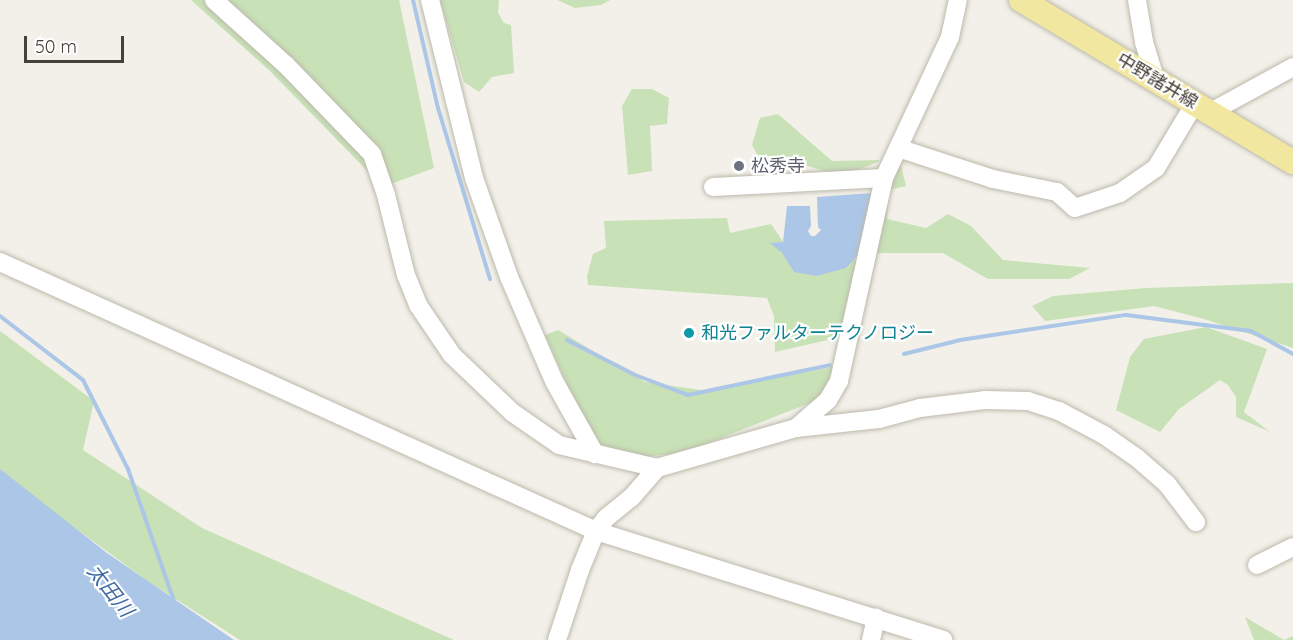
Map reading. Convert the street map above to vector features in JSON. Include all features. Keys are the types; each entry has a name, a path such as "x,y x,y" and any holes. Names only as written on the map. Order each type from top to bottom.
{"main road":[{"name":"中野諸井線","path":"1021,0 1293,162"}],"street":[{"path":"214,0 286,65 372,154 386,195 405,275 418,305 452,355 513,413 559,445 657,468 796,428 879,419 920,408 985,400 1028,401 1059,411 1104,435 1137,458 1167,484 1196,522"},
{"path":"430,0 474,178 509,277 554,381 595,454"},
{"path":"796,428 828,400 839,381 884,178 950,37 958,0"},
{"path":"1137,0 1144,42 1155,78"},
{"path":"898,148 993,179 1057,192 1075,208 1120,193 1156,168 1202,108 1293,67"},
{"path":"713,187 884,178"},
{"path":"0,262 596,531 943,640"},
{"path":"557,640 579,570 596,531 606,518 631,498 657,468"},
{"path":"1257,565 1293,547"},
{"path":"871,640 876,618"}],"green space":[{"path":"191,0 399,0 434,168 383,187 270,71"},
{"path":"440,0 499,0 498,13 504,23 511,25 514,73 492,77 479,92 464,82"},
{"path":"557,0 610,0 601,5 575,8"},
{"path":"632,89 652,89 669,98 667,124 650,126 652,171 628,175 622,106"},
{"path":"778,114 832,161 879,160 841,176 788,160 763,165 752,145 760,118"},
{"path":"900,162 906,186 889,190 887,219 926,228 948,214 971,226 1003,260 1090,268 1069,279 988,279 943,253 877,253 872,241 889,183"},
{"path":"727,218 730,233 771,224 796,261 840,264 857,259 859,283 845,336 775,352 774,316 767,298 588,285 587,276 593,254 606,248 604,221"},
{"path":"1293,283 1293,348 1204,319 1154,306 1045,321 1032,306 1053,296 1146,288"},
{"path":"1206,327 1267,349 1244,412 1270,432 1236,417 1236,397 1228,385 1220,380 1179,409 1160,432 1116,410 1130,357 1144,339"},
{"path":"558,330 645,382 708,391 837,366 825,397 683,453 642,457 600,451 592,440 545,335"},
{"path":"0,331 94,401 83,450 202,528 454,640 240,640 149,582 0,473"},
{"path":"1245,617 1284,640 1254,640"}],"water":[{"path":"872,193 860,253 846,268 816,276 794,272 782,253 770,243 783,242 787,206 810,206 811,226 808,231 811,236 815,236 821,230 818,227 817,197"},
{"name":"太田川","path":"0,469 107,553 234,640 0,640"}],"waterway":[{"path":"413,0 438,108 490,279"},
{"path":"904,354 960,340 1126,315 1251,331 1293,354"},
{"path":"0,316 83,380 128,469 174,601"},
{"path":"567,340 635,375 688,395 830,365"}],"place":[{"name":"松秀寺","path":"739,166"},
{"name":"和光ファルターテクノロジー","path":"689,333"}]}
